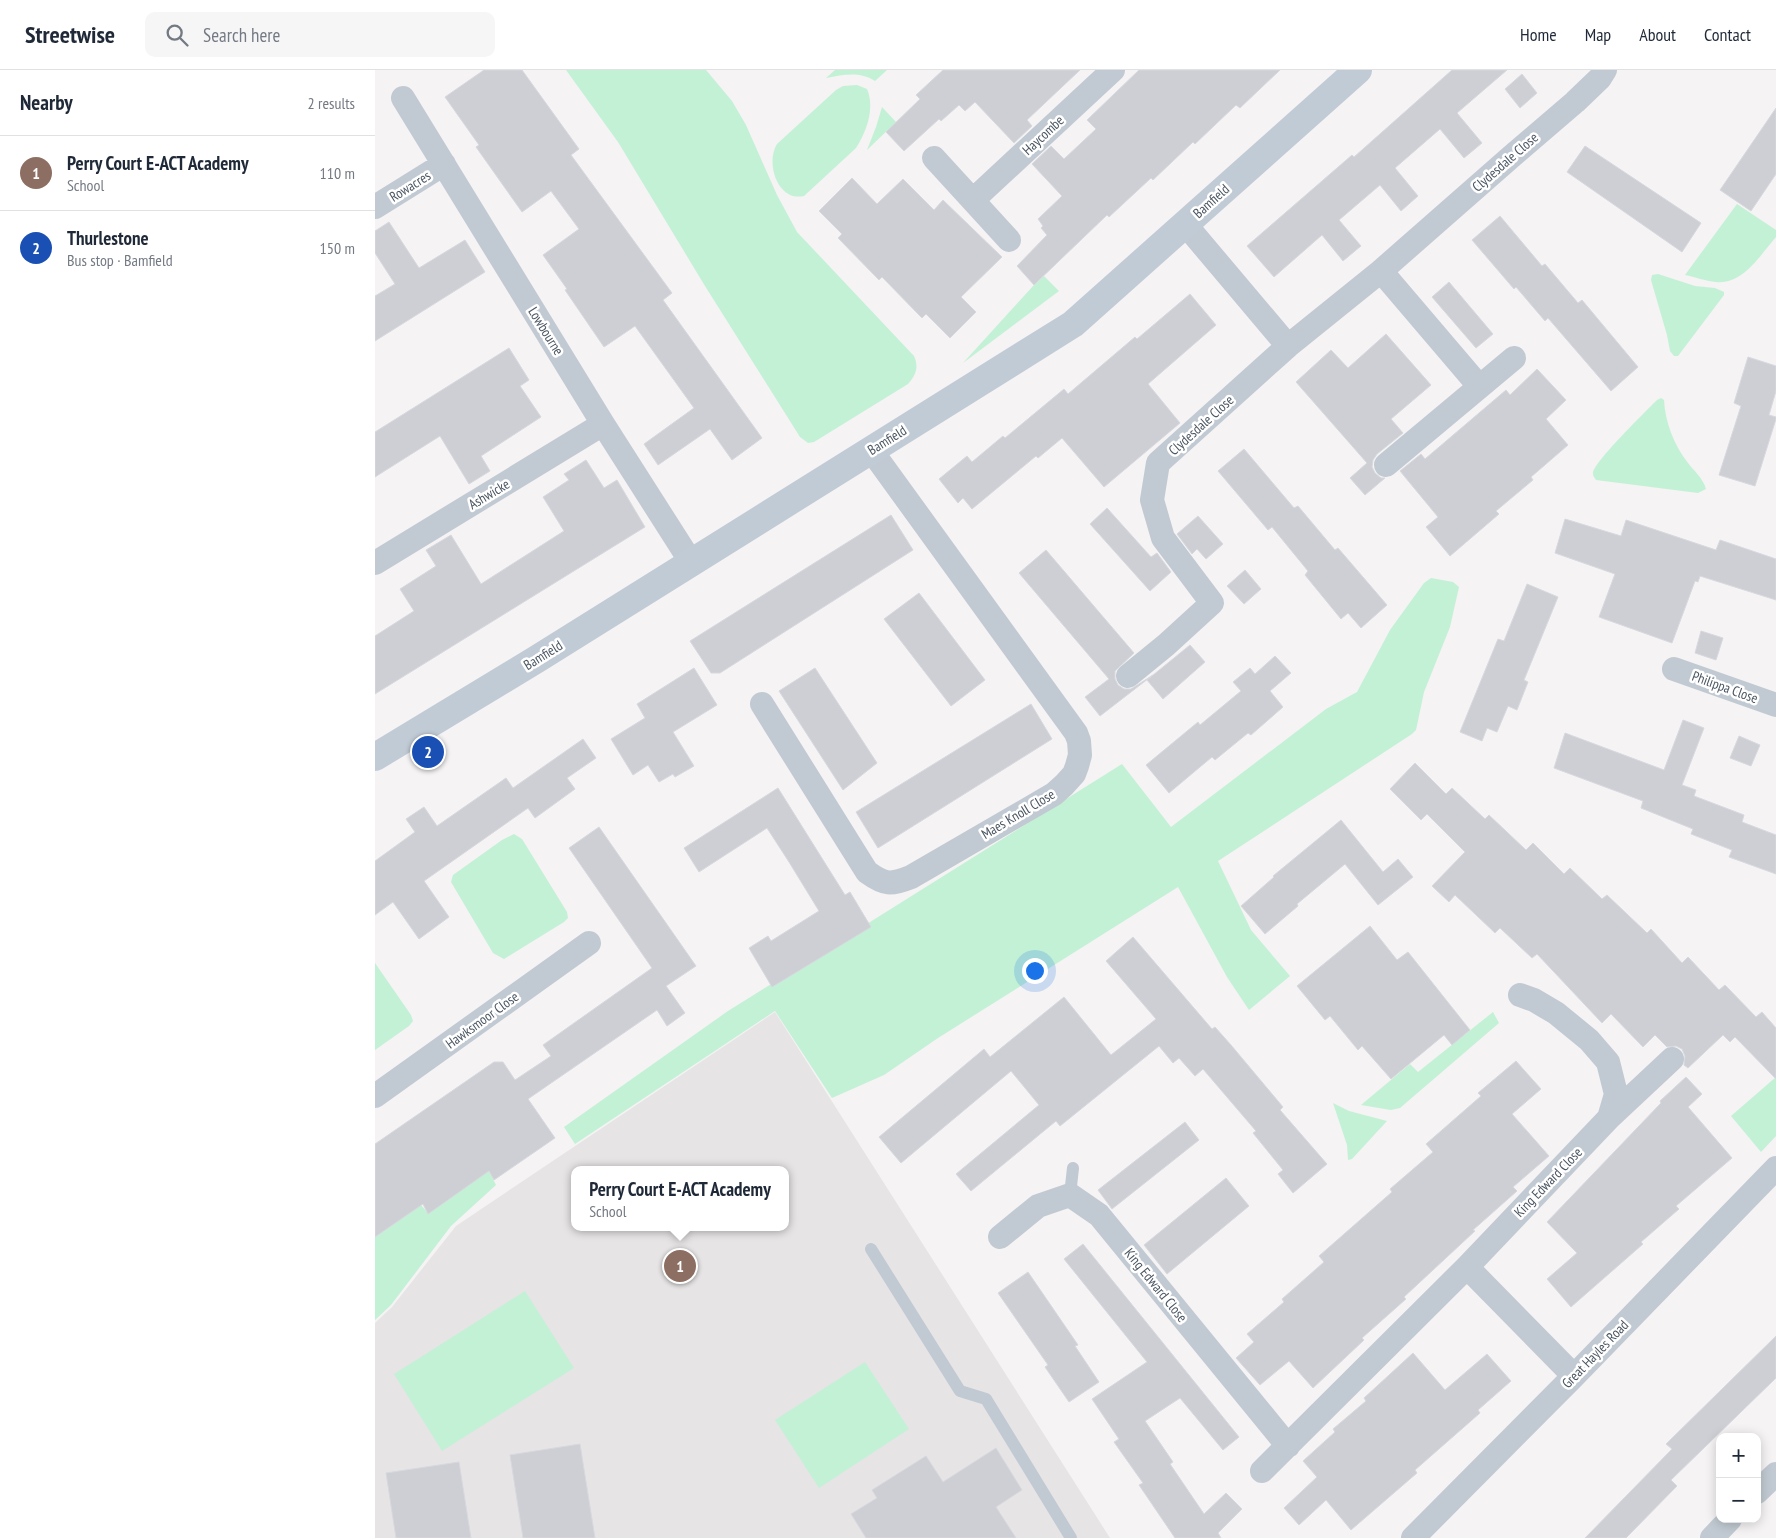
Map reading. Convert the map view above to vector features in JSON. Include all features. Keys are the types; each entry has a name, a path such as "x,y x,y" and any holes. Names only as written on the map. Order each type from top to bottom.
{"street":[{"name":"Haycombe","path":"973,200 1113,70"},
{"name":"Bamfield","path":"375,757 1073,324 1359,70"},
{"name":"Clydesdale Close","path":"1128,676 1213,603 1163,538 1152,500 1158,463 1288,346 1381,271 1575,102 1600,78 1605,70"},
{"name":"Lowbourne","path":"403,98 603,424 691,562"},
{"path":"934,158 1009,240"},
{"name":"Rowacres","path":"375,207 444,164"},
{"path":"1185,224 1288,346"},
{"path":"1381,271 1479,386"},
{"path":"1386,465 1514,358"},
{"name":"Ashwicke","path":"375,563 603,424"},
{"name":"Maes Knoll Close","path":"762,704 867,872 884,883 895,883 911,877 1054,794 1074,774 1080,755 1079,741 1076,733 871,450"},
{"name":"Philippa Close","path":"1674,668 1776,706"},
{"name":"Hawksmoor Close","path":"375,1096 589,943"},
{"name":"King Edward Close","path":"1520,995 1556,1012 1589,1040 1608,1062 1616,1094 1609,1118"},
{"name":"King Edward Close","path":"1262,1471 1467,1266 1609,1118 1672,1059"},
{"name":"Great Hayles Road","path":"1413,1538 1776,1168"},
{"path":"1000,1237 1038,1206 1070,1195"},
{"name":"King Edward Close","path":"1070,1195 1099,1215 1288,1446"},
{"path":"1467,1266 1574,1376"},
{"path":"1761,1488 1776,1474"},
{"path":"1712,1538 1727,1523"}],"lane":[{"path":"1070,1195 1073,1168"},
{"path":"871,1249 960,1391 986,1399 1071,1538"}],"shaded area":[{"path":"775,1012 1110,1538 375,1538 375,1323 392,1307 456,1226"}],"green space":[{"path":"566,70 706,70 732,101 746,125 777,195 797,232 914,356 916,371 908,384 814,442 808,443 800,437 705,286 618,142"},
{"path":"835,70 887,70 875,81 857,75 826,78"},
{"path":"857,85 867,89 870,112 866,127 856,148 804,196 795,196 787,193 776,179 773,170 774,152 777,144 836,90 843,86"},
{"path":"882,107 896,122 867,150 876,127"},
{"path":"1737,204 1776,230 1776,237 1757,260 1735,279 1726,282 1716,282 1685,275"},
{"path":"1658,274 1695,286 1715,288 1724,292 1724,295 1678,356 1674,356 1670,351 1651,280 1652,275"},
{"path":"1044,276 1059,291 963,363 1034,285"},
{"path":"1661,398 1664,400 1668,425 1675,441 1683,456 1701,478 1706,489 1698,493 1596,480 1593,473 1601,459 1632,425"},
{"path":"1431,578 1453,582 1459,587 1450,627 1424,692 1416,730 1218,861 1251,930 1290,976 1249,1010 1227,977 1178,887 938,1038 884,1075 832,1098 775,1011 575,1144 564,1127 728,1011 1122,764 1171,827 1326,709 1357,692 1390,630 1424,583"},
{"path":"514,834 522,839 567,912 568,918 504,959 493,953 451,882 453,875 502,840"},
{"path":"375,963 411,1015 413,1021 409,1026 375,1050"},
{"path":"1493,1012 1499,1023 1400,1108 1391,1110 1361,1105 1410,1064 1418,1072"},
{"path":"1776,1077 1776,1136 1761,1152 1731,1116"},
{"path":"1333,1103 1349,1111 1387,1121 1352,1159 1348,1160 1347,1145"},
{"path":"489,1171 496,1185 451,1226 391,1305 375,1320 375,1237 421,1205 428,1213"},
{"path":"525,1291 574,1368 442,1451 394,1374"},
{"path":"865,1362 909,1429 819,1488 775,1420"}],"building":[{"path":"484,70 522,70 579,149 571,155 672,293 663,300 762,438 732,460 710,429 658,465 644,444 694,408 635,326 604,347 543,255 579,229 551,191 522,212 476,147 479,145 445,97"},
{"path":"943,70 1080,70 1027,120 1032,126 1014,143 975,102 965,111 959,105 941,121 939,119 904,151 886,132 920,99 916,95"},
{"path":"1139,70 1280,70 1240,108 1236,105 1153,180 1151,178 1109,217 1107,215 1034,285 1017,266 1047,235 1041,228 1043,226 1038,219 1062,196 1032,164 1051,146 1064,159 1096,129 1087,120"},
{"path":"1452,70 1507,70 1457,113 1482,143 1464,158 1440,129 1395,168 1418,196 1401,211 1380,185 1339,220 1361,246 1343,261 1322,235 1274,277 1247,246 1352,155 1354,157"},
{"path":"1522,74 1537,93 1520,108 1505,89"},
{"path":"1776,108 1776,174 1751,211 1720,190"},
{"path":"1585,146 1701,223 1682,252 1567,172"},
{"path":"852,178 877,204 903,179 934,210 943,200 1002,257 961,297 976,312 950,338 926,314 922,318 882,277 879,280 838,238 842,234 819,211"},
{"path":"1500,216 1542,266 1545,264 1578,303 1582,300 1638,367 1611,391 1548,318 1545,321 1516,287 1514,289 1472,240"},
{"path":"389,222 419,268 465,240 485,272 375,341 375,296 395,284 375,253 375,231"},
{"path":"1449,282 1493,334 1476,348 1432,297"},
{"path":"1190,294 1216,325 1148,384 1180,423 1104,487 1062,438 1038,458 1036,456 972,509 963,498 958,503 939,479 967,456 972,462 1003,436 1005,438 1064,389 1068,394 1135,337 1137,339"},
{"path":"1386,334 1431,385 1391,419 1403,433 1377,454 1373,460 1372,467 1375,473 1381,478 1385,478 1365,495 1350,478 1367,463 1296,382 1331,350 1348,368"},
{"path":"509,348 529,380 520,386 541,417 481,456 490,471 469,484 440,436 375,477 375,432"},
{"path":"1748,357 1776,366 1776,391 1769,415 1776,417 1776,419 1755,486 1719,475 1741,406 1734,403"},
{"path":"1537,369 1566,400 1546,419 1568,445 1531,477 1533,480 1496,511 1499,514 1450,556 1426,527 1438,517 1400,471 1421,454 1425,459 1506,390 1510,395"},
{"path":"1244,449 1294,508 1298,506 1335,550 1338,548 1387,605 1361,628 1348,613 1341,619 1305,575 1308,571 1272,527 1268,530 1218,471"},
{"path":"586,460 604,488 617,480 645,527 375,694 375,636 414,611 400,589 436,566 426,550 451,535 481,584 564,531 543,497 569,480 564,474"},
{"path":"1107,508 1151,557 1157,553 1171,572 1150,591 1090,524"},
{"path":"891,515 913,550 720,673 711,673 690,641"},
{"path":"1198,516 1223,544 1206,559 1197,549 1192,554 1177,534"},
{"path":"1565,519 1621,536 1626,520 1716,550 1720,540 1776,559 1776,600 1700,576 1698,582 1695,581 1672,643 1599,617 1615,574 1555,553"},
{"path":"1046,550 1134,653 1115,671 1115,679 1118,685 1124,689 1131,689 1153,675 1100,716 1085,697 1109,679 1019,573"},
{"path":"1245,570 1261,589 1244,604 1227,586"},
{"path":"1527,584 1558,597 1524,680 1528,682 1517,710 1508,706 1497,732 1487,728 1482,741 1460,732 1498,639 1504,641"},
{"path":"919,593 985,680 951,706 884,619"},
{"path":"1701,631 1723,638 1716,660 1695,653"},
{"path":"1190,645 1205,662 1163,699 1147,680"},
{"path":"1275,656 1291,673 1270,691 1283,707 1251,735 1248,733 1215,760 1212,757 1169,793 1146,765 1198,722 1200,725 1241,691 1233,682 1250,668 1255,674"},
{"path":"694,668 717,705 673,732 694,766 675,777 673,774 659,782 648,765 633,775 611,739 645,718 637,704"},
{"path":"815,668 877,763 843,790 779,691"},
{"path":"1031,704 1052,739 878,848 856,812"},
{"path":"1683,720 1704,728 1682,785 1696,790 1694,796 1744,815 1742,822 1776,835 1776,874 1729,857 1732,850 1691,834 1693,829 1641,808 1643,801 1554,768 1565,733 1664,770"},
{"path":"1739,736 1760,745 1751,766 1730,758"},
{"path":"583,739 596,758 567,778 575,789 535,818 528,808 424,881 449,917 419,939 393,902 375,915 375,861 415,832 406,819 424,807 437,826 506,778 513,788"},
{"path":"1415,763 1446,794 1452,788 1485,819 1489,815 1526,850 1533,843 1564,874 1570,868 1602,899 1607,895 1647,933 1651,929 1682,963 1688,957 1719,990 1725,985 1756,1017 1762,1012 1776,1028 1776,1079 1735,1037 1730,1042 1723,1035 1688,1068 1684,1065 1685,1056 1682,1049 1676,1046 1667,1047 1655,1035 1643,1047 1611,1014 1602,1023 1537,954 1532,958 1500,928 1495,933 1455,895 1449,902 1432,886 1465,852 1427,814 1421,820 1390,789"},
{"path":"778,788 845,895 850,892 871,927 772,987 749,948 768,936 771,941 819,911 789,862 767,828 699,872 684,848"},
{"path":"1341,820 1383,872 1398,859 1413,877 1378,905 1345,864 1297,904 1298,906 1265,934 1241,906 1273,876"},
{"path":"599,827 696,966 666,986 685,1013 667,1026 657,1010 528,1099 555,1138 494,1180 489,1171 428,1214 423,1204 375,1237 375,1144 494,1062 503,1062 515,1080 551,1056 543,1045 652,968 569,848"},
{"path":"1370,926 1397,960 1408,952 1470,1030 1452,1045 1444,1035 1391,1079 1362,1046 1358,1050 1330,1016 1325,1020 1297,986"},
{"path":"1133,937 1212,1029 1215,1027 1231,1045 1283,1107 1280,1110 1327,1164 1293,1193 1278,1174 1283,1170 1253,1133 1256,1131 1203,1069 1195,1076 1179,1058 1173,1063 1159,1046 1060,1126 1056,1121 971,1191 956,1174 1039,1105 1011,1071 901,1163 879,1137 984,1049 990,1057 1064,997 1111,1055 1156,1019 1106,961"},
{"path":"1516,1061 1541,1089 1512,1114 1549,1156 1513,1187 1517,1191 1473,1230 1475,1231 1404,1297 1406,1299 1362,1338 1364,1340 1313,1388 1289,1361 1260,1385 1236,1358 1254,1342 1247,1334 1284,1302 1282,1299 1324,1262 1319,1256 1392,1192 1390,1189 1433,1152 1426,1144 1481,1096 1478,1093"},
{"path":"1686,1077 1702,1094 1688,1107 1732,1158 1676,1206 1679,1209 1641,1242 1643,1244 1571,1307 1547,1279 1577,1253 1547,1222 1661,1103 1660,1101"},
{"path":"1185,1122 1199,1140 1112,1209 1098,1190"},
{"path":"1226,1178 1249,1206 1167,1274 1144,1245"},
{"path":"1083,1244 1239,1437 1223,1450 1180,1398 1145,1421 1173,1462 1170,1464 1204,1514 1226,1493 1242,1509 1218,1533 1221,1538 1175,1538 1139,1485 1143,1483 1114,1442 1119,1439 1092,1399 1147,1362 1064,1259"},
{"path":"1028,1272 1078,1345 1075,1346 1099,1382 1069,1402 1045,1367 1048,1365 998,1293"},
{"path":"1776,1336 1776,1378 1719,1433 1716,1433 1716,1436 1671,1480 1677,1486 1626,1538 1585,1538 1672,1449 1666,1444"},
{"path":"1413,1353 1445,1390 1487,1354 1511,1381 1478,1410 1480,1413 1415,1470 1417,1473 1351,1530 1326,1500 1299,1525 1284,1508 1317,1477 1303,1461 1335,1432 1333,1429 1366,1401 1364,1398"},
{"path":"580,1444 595,1538 523,1538 510,1455"},
{"path":"996,1448 1022,1490 996,1507 1016,1538 866,1538 851,1514 877,1498 872,1490 926,1456 943,1482"},
{"path":"459,1462 471,1538 396,1538 386,1473"}],"place":[{"name":"Thurlestone","path":"428,752"},
{"name":"Perry Court E-ACT Academy","path":"680,1266"}]}
